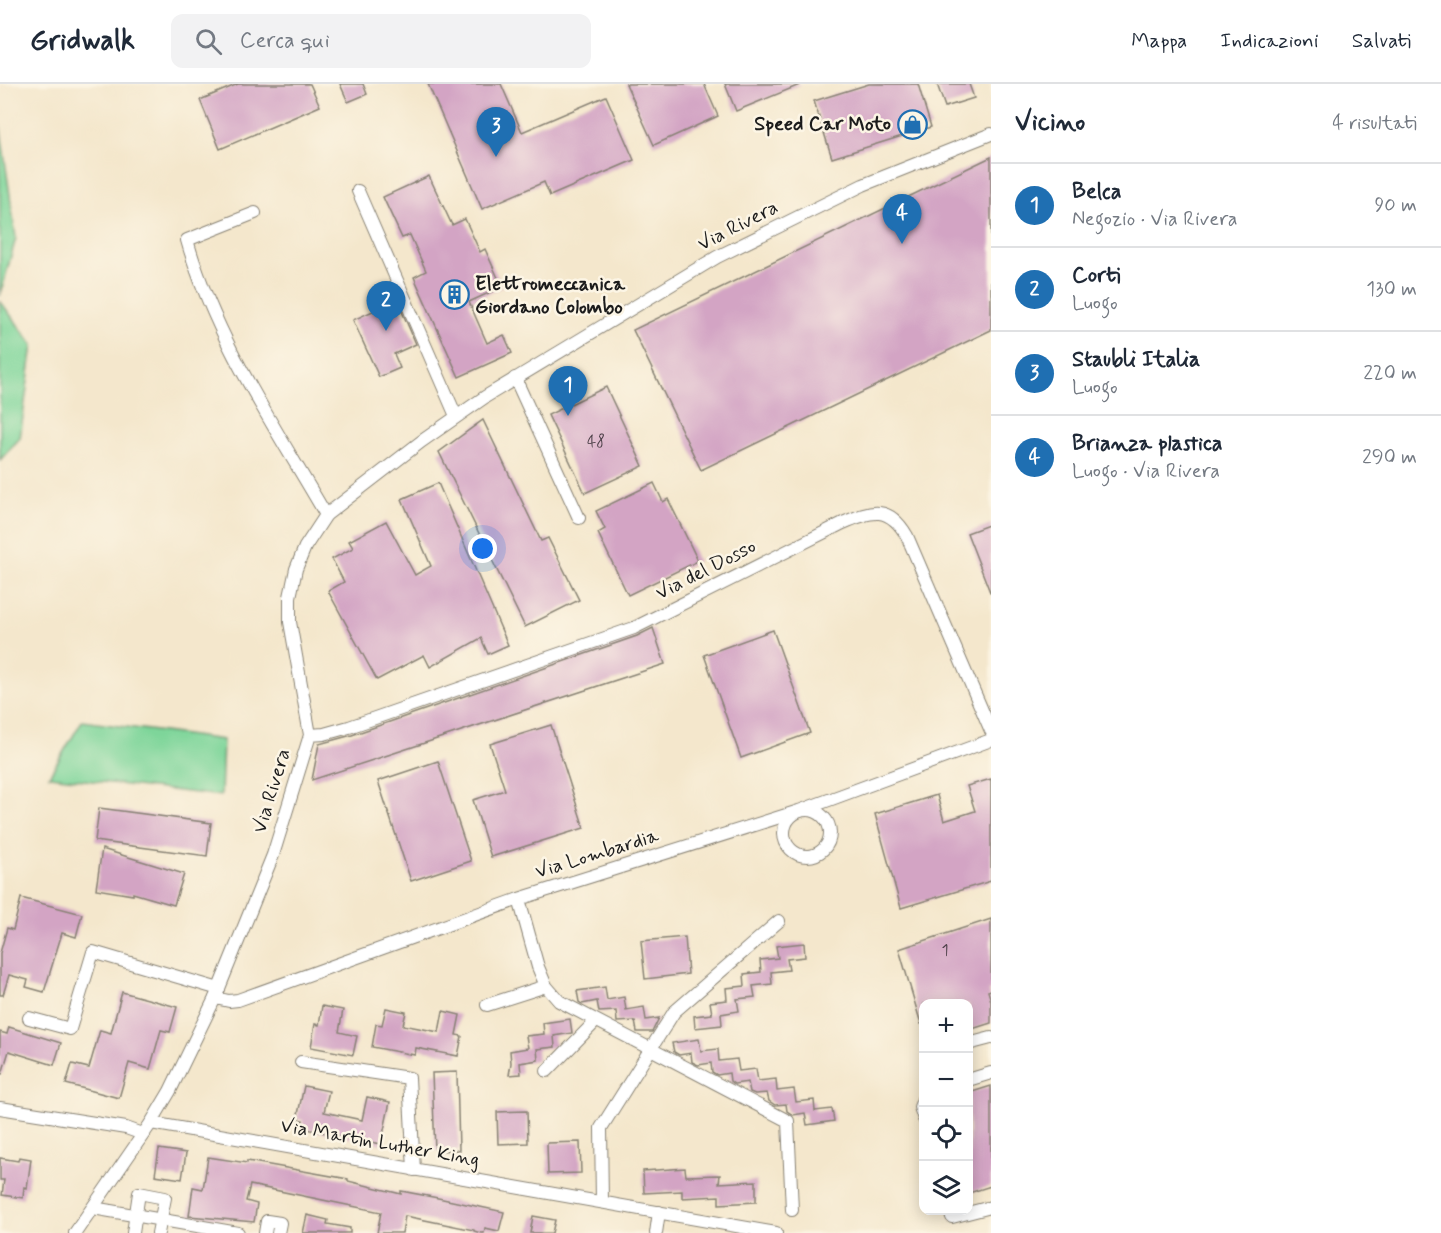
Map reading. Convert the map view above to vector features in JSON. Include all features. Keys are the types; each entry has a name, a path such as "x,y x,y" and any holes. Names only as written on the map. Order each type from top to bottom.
{"street":[{"name":"Via Rivera","path":"75,1233 151,1123 187,1058 217,993 273,855 310,735 290,622 290,597 296,569 305,547 326,515 456,416 717,257 863,185 991,134"},
{"path":"358,192 456,416"},
{"path":"255,213 187,240 194,263 231,350 326,515"},
{"path":"515,378 579,518"},
{"name":"Via del Dosso","path":"310,735 324,734 349,727 634,628 843,523 861,515 880,512 896,520 907,536 991,731"},
{"name":"Via Lombardia","path":"28,1018 70,1029 94,949 151,966 168,968 229,1001 238,1000 519,899 799,811 991,740"},
{"path":"519,899 538,967 546,986 559,1002 788,1121 792,1210"},
{"path":"602,1202 601,1128 650,1050 674,1012 779,921"},
{"path":"487,1005 546,986"},
{"path":"547,1071 595,1022"},
{"path":"973,1043 991,1038"},
{"path":"302,1062 409,1078 414,1170"},
{"path":"973,1079 991,1073"},
{"path":"0,1108 126,1128 143,1134"},
{"name":"Via Martin Luther King","path":"151,1123 776,1233"},
{"path":"133,1233 139,1193 165,1198 158,1233"},
{"path":"973,1212 991,1207"},
{"path":"93,1208 238,1233"},
{"path":"656,1233 659,1212"},
{"path":"265,1233 267,1221 280,1222 278,1233"}],"green space":[{"path":"0,125 16,238 0,296"},
{"path":"0,301 33,345 20,438 0,460"},
{"path":"82,721 223,740 221,796 49,776"}],"building":[{"path":"238,84 310,84 320,106 220,149 200,100"},
{"path":"340,84 363,84 367,94 348,102"},
{"path":"428,84 501,84 522,132 606,96 634,160 550,196 544,182 482,209"},
{"path":"626,84 704,84 718,116 654,145"},
{"path":"725,84 802,84 736,111"},
{"path":"869,84 918,84 931,127 832,158 814,101"},
{"path":"937,84 969,84 974,98 945,107"},
{"path":"991,157 991,330 701,470 633,330"},
{"name":"Elettromeccanica Giordano Colombo","path":"429,176 452,225 465,219 480,252 485,249 502,287 469,302 487,343 504,335 512,353 459,377 414,277 426,271 410,235 402,238 383,197"},
{"path":"397,300 416,344 394,354 400,368 379,377 353,320"},
{"path":"606,387 643,466 585,493 548,415"},
{"path":"483,420 541,541 548,538 579,600 525,627 439,452"},
{"path":"438,483 508,645 488,654 481,638 430,667 424,655 377,680 328,591 344,582 332,559 353,548 349,541 386,521 415,575 431,566 402,499"},
{"path":"654,483 663,502 668,499 698,561 628,595 598,533 605,529 596,511"},
{"path":"991,524 991,592 990,592 967,533"},
{"path":"653,628 665,664 312,780 319,744 352,735 637,636"},
{"path":"773,630 810,733 741,758 704,655"},
{"path":"551,725 584,828 491,857 473,800 505,790 490,744"},
{"path":"438,761 471,861 411,881 378,781"},
{"path":"991,779 991,881 901,908 875,814 937,795 944,821 975,811 967,786"},
{"path":"99,808 211,823 207,856 95,841"},
{"path":"102,849 184,874 174,905 133,893 133,895 96,889"},
{"path":"21,898 82,914 76,937 62,933 44,992 26,987 28,980 9,975 3,995 0,995 0,953 7,928 13,930"},
{"path":"991,919 991,990 988,991 991,1001 991,1023 973,1029 973,999 919,999 919,1017 899,949"},
{"path":"685,937 688,974 645,979 641,941"},
{"path":"804,943 805,957 787,959 789,970 771,972 772,984 753,986 755,997 737,999 739,1011 721,1014 722,1025 695,1028 694,1016 712,1014 710,1002 727,1000 726,988 745,986 744,974 761,972 760,960 778,958 776,946"},
{"path":"605,987 607,1000 624,997 626,1010 644,1007 646,1020 659,1018 652,1032 637,1032 635,1021 617,1022 616,1011 599,1012 597,1001 582,1004 579,1002 577,991"},
{"path":"122,992 177,1007 170,1032 161,1030 150,1069 129,1063 119,1098 66,1084 72,1064 89,1068 100,1030 111,1033"},
{"path":"322,1006 343,1010 339,1032 357,1036 353,1055 311,1047 315,1024 319,1025"},
{"path":"386,1008 406,1012 403,1025 439,1032 443,1011 460,1015 456,1035 462,1036 458,1056 416,1048 415,1055 372,1047 376,1024 382,1025"},
{"path":"570,1019 572,1033 554,1036 555,1047 537,1049 538,1060 520,1063 521,1074 509,1075 510,1051 528,1048 526,1036 544,1034 543,1023"},
{"path":"9,1027 61,1043 54,1065 9,1051 2,1074 0,1074 0,1032 7,1034"},
{"path":"699,1039 701,1051 718,1049 719,1061 737,1059 739,1071 756,1069 758,1081 776,1079 777,1091 794,1089 796,1102 814,1100 815,1111 832,1109 834,1121 807,1125 805,1113 793,1115 787,1111 786,1104 775,1105 769,1101 767,1093 750,1092 748,1082 734,1084 730,1081 729,1073 717,1075 712,1072 711,1063 698,1065 692,1062 691,1053 679,1055 674,1052 672,1043"},
{"path":"457,1072 459,1150 435,1151 432,1073"},
{"path":"304,1086 329,1091 324,1112 362,1120 367,1097 390,1102 381,1144 301,1128 303,1120 297,1119"},
{"path":"991,1086 991,1186 973,1192 973,1107 973,1092"},
{"path":"527,1111 528,1143 498,1144 497,1112"},
{"path":"580,1142 581,1173 548,1174 547,1143"},
{"path":"159,1149 186,1153 182,1179 155,1175"},
{"path":"19,1157 31,1159 27,1188 24,1187 23,1198 2,1195 4,1180 0,1180 0,1158 18,1161"},
{"path":"208,1157 247,1163 247,1161 348,1179 348,1181 401,1194 401,1191 504,1212 499,1231 485,1228 484,1233 481,1233 405,1216 402,1233 377,1233 381,1212 250,1185 246,1201 257,1204 254,1222 189,1216 193,1187 203,1189"},
{"path":"685,1168 686,1176 720,1175 719,1183 756,1181 756,1202 719,1204 719,1196 682,1198 682,1191 644,1193 643,1171"},
{"path":"307,1215 328,1220 327,1224 350,1228 350,1233 303,1233"},
{"path":"533,1216 555,1220 552,1233 530,1233"}],"place":[{"name":"Speed Car Moto","path":"912,124"},
{"name":"Staubli Italia","path":"496,157"},
{"name":"Brianza plastica","path":"902,244"},
{"name":"Elettromeccanica Giordano Colombo","path":"454,295"},
{"name":"Corti","path":"386,331"},
{"name":"Belca","path":"568,416"}]}
